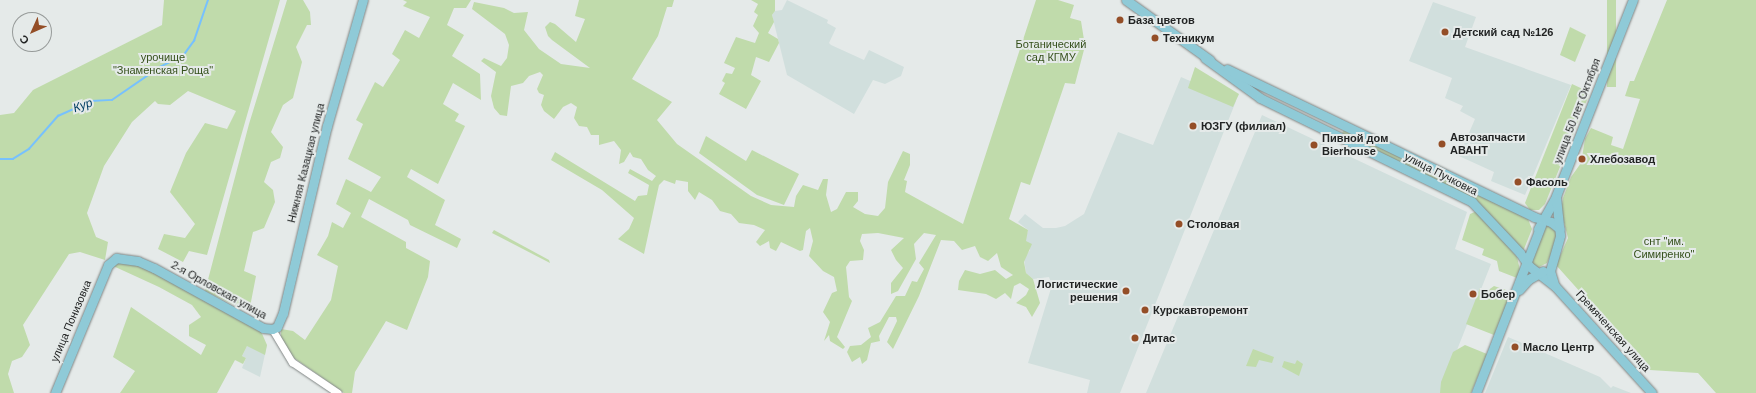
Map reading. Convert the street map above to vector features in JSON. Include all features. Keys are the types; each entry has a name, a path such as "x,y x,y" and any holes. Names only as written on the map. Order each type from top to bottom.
{"main road":[{"name":"Нижняя Казацкая улица","path":"272,329 280,323 283,313 327,126 363,0"},
{"name":"улица Пучковка","path":"1126,0 1260,98 1472,202 1526,260 1531,268 1539,272"},
{"name":"улица 50 лет Октября","path":"1526,260 1542,220 1556,196 1633,0"},
{"name":"улица Пучковка","path":"1205,58 1542,220 1551,222"},
{"path":"1336,135 1340,124"},
{"path":"1555,286 1550,276 1550,266 1560,240 1556,196"},
{"path":"1538,229 1544,223 1551,222 1560,229"},
{"name":"2-я Орловская улица","path":"112,260 122,257 143,264 263,328 272,329"},
{"name":"улица Понизовка","path":"54,393 112,260"},
{"path":"1476,393 1512,301 1526,260"},
{"path":"1512,301 1524,283 1550,266"},
{"name":"Гремяченская улица","path":"1539,272 1555,286 1652,393"}],"street":[{"name":"2-я Орловская улица","path":"272,329 292,362 338,393"}],"shaded area":[{"path":"787,0 828,20 827,23 836,28 829,43 831,45 864,60 869,50 904,67 901,76 885,84 873,80 854,114 787,75 772,15 775,11 782,10"},
{"path":"1433,2 1476,17 1465,47 1571,85 1525,195 1491,181 1494,172 1459,156 1475,119 1460,111 1463,106 1445,98 1452,78 1409,61"},
{"path":"1181,77 1236,101 1120,393 1087,393 1090,380 1028,363 1052,285 1049,277 1033,279 1026,273 1024,258 1030,250 1025,241 1028,230 1018,222 1025,214 1043,228 1056,228 1065,226 1084,214 1118,132 1153,145"},
{"path":"1262,115 1467,212 1455,249 1491,264 1440,393 1146,393"},
{"path":"1508,337 1600,377 1611,388 1613,386 1631,393 1485,393"},
{"path":"251,338 267,345 260,377 242,368 246,358 242,356"}],"green space":[{"name":"урочище \"Знаменская Роща\"","path":"164,0 280,0 207,255 189,251 183,262 158,249 164,234 185,238 195,224 170,192 186,153 205,123 227,129 236,111 188,91 170,105 158,104 155,101 132,122 104,166 87,213 96,237 108,242 105,260 80,252 69,254 23,325 30,345 22,357 12,361 8,374 14,393 0,393 0,115 14,113 33,90 162,25"},
{"path":"287,0 303,0 310,12 311,25 307,25 296,47 302,62 293,98 283,105 271,132 283,147 280,158 271,162 264,182 273,190 275,202 264,228 253,232 244,271 256,276 249,312 205,291 249,124"},
{"path":"403,0 471,0 466,8 454,8 447,25 464,35 452,56 480,74 481,100 453,83 443,104 459,114 455,121 465,126 438,184 411,169 407,177 445,200 435,225 461,239 457,248 410,225 408,220 369,199 361,217 406,242 406,248 430,261 428,277 407,330 386,321 355,372 352,393 344,393 294,358 281,343 281,329 293,331 305,340 331,300 338,266 317,255 328,236 332,222 343,228 351,213 336,204 346,179 371,192 381,177 348,159 363,124 356,120 375,82 383,87 400,60 392,54 405,30 419,38 430,17 403,6 407,2"},
{"name":"Ботанический сад КГМУ","path":"579,0 674,0 672,7 667,7 658,36 632,79 672,102 657,120 677,144 751,196 771,205 794,207 796,196 803,185 818,190 823,179 828,179 826,195 831,212 837,209 846,192 858,192 858,201 853,207 865,214 878,216 885,208 888,182 903,151 910,154 910,165 904,180 907,181 905,192 963,224 1036,0 1058,0 1074,5 1070,18 1081,21 1085,46 1075,84 1065,83 1030,185 1021,182 1009,219 1028,230 1026,241 1032,244 1024,262 1026,273 1033,279 1040,303 1032,317 1026,307 1016,303 1026,295 1029,289 1020,283 1014,286 1011,299 1005,293 996,299 986,294 958,290 959,281 965,270 980,274 995,270 1006,279 1013,275 1001,267 997,253 988,261 980,257 975,246 962,250 954,241 941,240 919,296 893,349 887,342 897,321 896,317 889,317 879,336 880,341 871,343 867,360 862,364 860,357 852,362 847,352 850,346 861,345 871,337 868,328 880,322 896,296 905,296 912,281 917,282 924,269 919,263 936,235 924,233 914,244 916,259 898,291 891,294 891,283 903,268 896,260 891,250 904,238 878,233 862,234 860,241 864,250 863,260 850,261 846,267 849,297 852,301 837,337 845,347 843,349 830,341 829,335 824,341 830,322 823,312 832,293 837,291 834,277 823,271 809,256 813,241 810,228 806,231 803,250 800,251 781,242 776,251 770,248 769,241 760,246 756,242 765,230 754,225 739,223 731,214 720,211 712,200 699,192 695,200 688,191 688,182 676,180 675,184 664,180 659,185 644,254 618,239 629,229 634,218 602,190 551,160 555,152 635,201 638,196 647,195 649,185 628,173 630,169 652,181 656,176 648,170 641,159 633,157 630,152 624,162 619,164 621,150 614,141 599,145 599,135 591,135 587,127 579,126 574,118 577,107 571,103 563,107 554,119 544,111 541,105 544,95 539,93 537,89 543,75 540,72 529,76 523,83 511,86 507,116 500,115 494,108 491,96 496,72 481,61 484,58 501,66 507,58 509,45 505,34 472,9 474,2 504,8 514,13 528,12 524,30 539,49 561,64 590,68 552,40 548,36 545,27 550,22 555,24 576,42 585,19 575,16"},
{"path":"751,0 775,0 775,11 772,15 774,22 768,33 778,39 779,43 769,62 756,57 751,75 761,81 746,109 719,94 725,83 722,81 726,73 732,74 735,68 724,63 736,37 755,43 759,33 753,26 758,15 754,12 758,4"},
{"path":"1607,0 1616,0 1616,87 1607,87"},
{"name":"снт \"им. Симиренко\"","path":"1667,0 1756,0 1756,393 1716,393 1698,373 1650,370 1556,265 1568,238 1561,211 1563,198 1571,177 1581,163 1585,139 1591,128 1613,137 1611,145 1623,149 1640,99 1625,96 1630,81 1634,81"},
{"path":"1570,27 1586,35 1575,62 1560,55"},
{"path":"1195,67 1239,94 1233,107 1188,88"},
{"path":"1572,84 1585,90 1589,95 1545,204 1539,210 1530,210 1525,203"},
{"path":"1344,130 1528,219 1532,229 1524,249 1522,251 1485,210 1342,133"},
{"path":"706,136 746,161 752,150 799,174 784,205 757,195 699,153"},
{"path":"1477,211 1517,257 1520,270 1517,278 1499,271 1497,261 1482,255 1484,249 1462,240 1470,214"},
{"path":"1548,226 1554,229 1558,238 1547,263 1537,268 1532,264 1530,257 1543,227"},
{"path":"494,230 549,260 550,263 492,233"},
{"path":"116,261 138,264 260,329 267,345 265,355 247,346 242,356 246,358 243,364 235,360 217,393 120,393 135,371 113,357 131,307 201,355 206,345 189,336 189,325 201,317 192,305 159,287 111,265"},
{"path":"1494,286 1512,292 1494,335 1466,324 1480,288 1487,291"},
{"path":"1465,345 1487,354 1471,393 1440,393 1441,382 1453,352"},
{"path":"1253,349 1274,357 1272,363 1259,360 1256,367 1246,366"},
{"path":"1297,360 1303,364 1299,376 1282,367 1284,361 1295,364"}],"waterway":[{"name":"Кур","path":"0,159 13,159 29,149 58,116 91,101 112,100 160,67 183,56 194,41 208,0"}],"place":[{"name":"База цветов","path":"1120,20"},
{"name":"Детский сад №126","path":"1445,32"},
{"name":"Техникум","path":"1155,38"},
{"name":"ЮЗГУ (филиал)","path":"1193,126"},
{"name":"Автозапчасти АВАНТ","path":"1442,144"},
{"name":"Пивной дом Bierhouse","path":"1314,145"},
{"name":"Хлебозавод","path":"1582,159"},
{"name":"Фасоль","path":"1518,182"},
{"name":"Столовая","path":"1179,224"},
{"name":"Логистические решения","path":"1126,291"},
{"name":"Бобер","path":"1473,294"},
{"name":"Курскавторемонт","path":"1145,310"},
{"name":"Дитас","path":"1135,338"},
{"name":"Масло Центр","path":"1515,347"}]}
